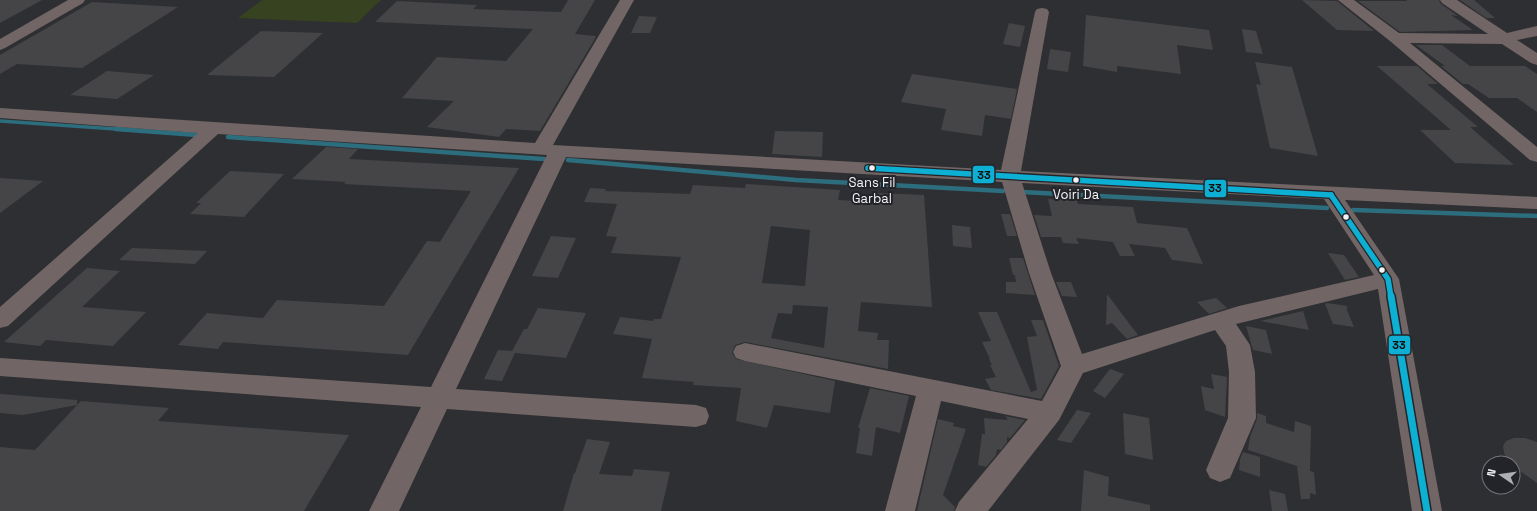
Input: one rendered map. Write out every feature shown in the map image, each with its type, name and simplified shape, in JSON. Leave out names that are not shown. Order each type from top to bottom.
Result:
[{"type":"street","points":[[0,45],[78,0]]},
{"type":"street","points":[[384,511],[439,398],[550,150],[627,0]]},
{"type":"street","points":[[1345,0],[1395,38],[1537,156]]},
{"type":"street","points":[[1447,0],[1537,60]]},
{"type":"street","points":[[1042,12],[1010,176],[1040,273],[1074,366]]},
{"type":"street","points":[[1395,38],[1506,39],[1537,32]]},
{"type":"street","points":[[0,113],[213,129],[550,150],[1331,195],[1537,203]]},
{"type":"street","points":[[0,320],[213,129]]},
{"type":"street","points":[[1331,195],[1388,279],[1427,511]]},
{"type":"street","points":[[970,511],[1049,413],[1074,366],[1221,321],[1239,314],[1388,279]]},
{"type":"street","points":[[1220,470],[1242,418],[1242,372],[1238,345],[1221,321]]},
{"type":"street","points":[[745,352],[1049,413]]},
{"type":"street","points":[[0,367],[696,416]]},
{"type":"street","points":[[900,511],[931,389]]},
{"type":"green space","points":[[262,0],[381,0],[357,23],[238,18]]},
{"type":"building","points":[[0,0],[42,0],[0,23]]},
{"type":"building","points":[[568,0],[595,0],[575,34],[596,36],[593,42],[540,131],[506,129],[499,137],[427,127],[454,101],[402,98],[437,57],[506,61],[533,29],[375,22],[397,1],[477,5],[473,9],[561,12]]},
{"type":"building","points":[[1302,0],[1337,1],[1374,31],[1337,30]]},
{"type":"building","points":[[1406,0],[1439,0],[1441,4],[1458,16],[1451,15],[1473,30],[1400,32],[1358,1],[1407,1]]},
{"type":"building","points":[[1460,0],[1474,0],[1495,18],[1486,18]]},
{"type":"building","points":[[92,2],[178,7],[82,68],[17,64],[0,74],[0,55]]},
{"type":"building","points":[[1086,15],[1209,30],[1213,50],[1177,45],[1181,74],[1117,66],[1117,72],[1083,66]]},
{"type":"building","points":[[639,16],[657,17],[650,33],[631,33]]},
{"type":"building","points":[[1009,23],[1025,26],[1020,47],[1003,44]]},
{"type":"building","points":[[1242,29],[1256,31],[1263,54],[1246,52]]},
{"type":"building","points":[[261,31],[323,33],[274,77],[207,75]]},
{"type":"building","points":[[1416,45],[1442,45],[1470,66],[1525,66],[1537,74],[1537,112],[1517,98],[1489,98],[1468,84],[1463,84],[1441,66],[1445,66]]},
{"type":"building","points":[[1050,49],[1071,52],[1068,72],[1047,69]]},
{"type":"building","points":[[1255,62],[1292,67],[1318,156],[1270,148],[1256,84],[1261,85]]},
{"type":"building","points":[[1377,66],[1417,66],[1438,84],[1427,84],[1478,127],[1470,127],[1514,165],[1455,163],[1420,130],[1451,130]]},
{"type":"building","points":[[107,71],[154,75],[117,99],[70,95]]},
{"type":"building","points":[[912,74],[1017,89],[1011,119],[985,115],[982,136],[941,130],[946,109],[901,102]]},
{"type":"building","points":[[775,131],[823,132],[822,157],[772,154]]},
{"type":"building","points":[[326,147],[358,149],[349,159],[519,168],[408,355],[223,342],[218,349],[178,345],[207,313],[263,318],[277,300],[384,306],[427,241],[440,242],[471,191],[344,184],[346,182],[292,179]]},
{"type":"building","points":[[230,171],[284,174],[244,217],[190,214],[201,203],[196,203]]},
{"type":"building","points":[[0,178],[43,181],[0,213]]},
{"type":"building","points":[[746,184],[840,190],[838,200],[878,202],[878,193],[924,195],[932,307],[861,302],[858,331],[878,333],[877,340],[889,340],[888,369],[745,342],[735,345],[732,353],[736,359],[835,381],[830,413],[774,405],[767,428],[736,421],[741,388],[693,385],[694,382],[642,378],[652,339],[613,334],[620,317],[653,321],[654,319],[661,319],[681,257],[611,253],[617,237],[606,236],[617,204],[584,202],[590,188],[606,189],[605,191],[690,194],[693,185],[745,188]],"holes":[[[771,226],[810,230],[805,286],[762,283]],[[793,305],[828,307],[824,348],[771,338],[778,313],[792,314]]]},
{"type":"building","points":[[1048,199],[1077,200],[1078,204],[1133,207],[1137,223],[1187,228],[1203,264],[1172,260],[1165,248],[1129,244],[1135,256],[1120,256],[1113,242],[1076,238],[1079,244],[1063,243],[1061,237],[1041,237],[1034,215],[1052,216]]},
{"type":"building","points":[[1001,214],[1010,214],[1017,236],[1007,236]]},
{"type":"building","points":[[952,225],[970,227],[972,248],[953,246]]},
{"type":"building","points":[[551,236],[576,238],[558,278],[532,276]]},
{"type":"building","points":[[132,248],[207,251],[195,264],[119,260]]},
{"type":"building","points":[[1328,253],[1344,255],[1359,277],[1345,280]]},
{"type":"building","points":[[1009,258],[1023,258],[1035,295],[1006,293],[1006,282],[1016,282]]},
{"type":"building","points":[[87,268],[120,271],[82,307],[146,312],[113,346],[46,340],[40,346],[4,342]]},
{"type":"building","points":[[1056,282],[1071,282],[1077,297],[1062,296]]},
{"type":"building","points":[[1107,294],[1138,335],[1127,339],[1112,323],[1106,325]]},
{"type":"building","points":[[1216,298],[1227,308],[1209,314],[1197,302]]},
{"type":"building","points":[[1325,304],[1347,306],[1347,310],[1354,327],[1333,324]]},
{"type":"building","points":[[538,308],[586,313],[566,358],[515,353],[502,381],[484,379],[498,350],[512,351],[524,329],[527,329]]},
{"type":"building","points":[[1303,311],[1309,330],[1260,321]]},
{"type":"building","points":[[978,312],[997,312],[1031,392],[1037,390],[1027,337],[1037,336],[1031,320],[1043,320],[1059,366],[1041,399],[991,390],[985,379],[996,377],[982,342],[991,341]]},
{"type":"building","points":[[1246,326],[1266,330],[1272,354],[1253,350]]},
{"type":"building","points":[[1110,369],[1124,374],[1105,398],[1093,391]]},
{"type":"building","points":[[1211,374],[1227,377],[1225,417],[1205,410],[1201,386],[1214,389]]},
{"type":"building","points":[[870,388],[909,396],[900,433],[876,427],[872,456],[856,453],[860,428],[858,428]]},
{"type":"building","points":[[0,394],[77,400],[77,405],[23,415],[0,413]]},
{"type":"building","points":[[81,401],[169,408],[158,421],[349,435],[304,511],[0,511],[0,447],[35,450]]},
{"type":"building","points":[[1077,410],[1091,413],[1071,443],[1057,440]]},
{"type":"building","points":[[1123,413],[1149,418],[1153,460],[1125,454]]},
{"type":"building","points":[[1257,413],[1266,416],[1266,423],[1294,432],[1295,421],[1311,426],[1310,471],[1314,472],[1316,495],[1310,493],[1310,499],[1301,499],[1297,466],[1248,450],[1250,437],[1257,419]]},
{"type":"building","points":[[1005,416],[1025,420],[1010,438],[1007,437],[1007,442],[1001,450],[997,449],[996,455],[986,467],[978,465],[982,434],[985,434],[984,418],[1008,420]]},
{"type":"building","points":[[938,419],[954,423],[953,426],[966,429],[943,495],[955,507],[954,511],[917,511]]},
{"type":"building","points":[[1514,438],[1525,438],[1537,442],[1537,483],[1521,472],[1521,455],[1505,455],[1503,446],[1506,441]]},
{"type":"building","points":[[587,439],[610,442],[599,474],[632,476],[634,469],[670,472],[661,511],[563,511],[574,473]]},
{"type":"building","points":[[1243,452],[1260,457],[1260,477],[1239,470],[1240,459]]},
{"type":"building","points":[[1084,470],[1109,477],[1108,496],[1150,505],[1150,511],[1081,511]]},
{"type":"building","points":[[1269,490],[1285,494],[1288,511],[1272,511]]},
{"type":"waterway","points":[[0,121],[122,129]]},
{"type":"waterway","points":[[116,129],[122,129]]},
{"type":"waterway","points":[[122,129],[130,130]]},
{"type":"waterway","points":[[122,129],[197,135]]},
{"type":"waterway","points":[[228,137],[544,159]]},
{"type":"waterway","points":[[568,160],[796,180],[1003,191]]},
{"type":"waterway","points":[[1022,192],[1327,208]]},
{"type":"waterway","points":[[1353,210],[1537,216]]},
{"type":"transit line","name":"33","points":[[868,168],[1331,195]]},
{"type":"transit line","name":"33","points":[[1331,195],[1388,279],[1427,511]]},
{"type":"place","name":"Sans Fil Garbal","points":[[872,168]]},
{"type":"place","name":"Voiri Da","points":[[1076,180]]}]
